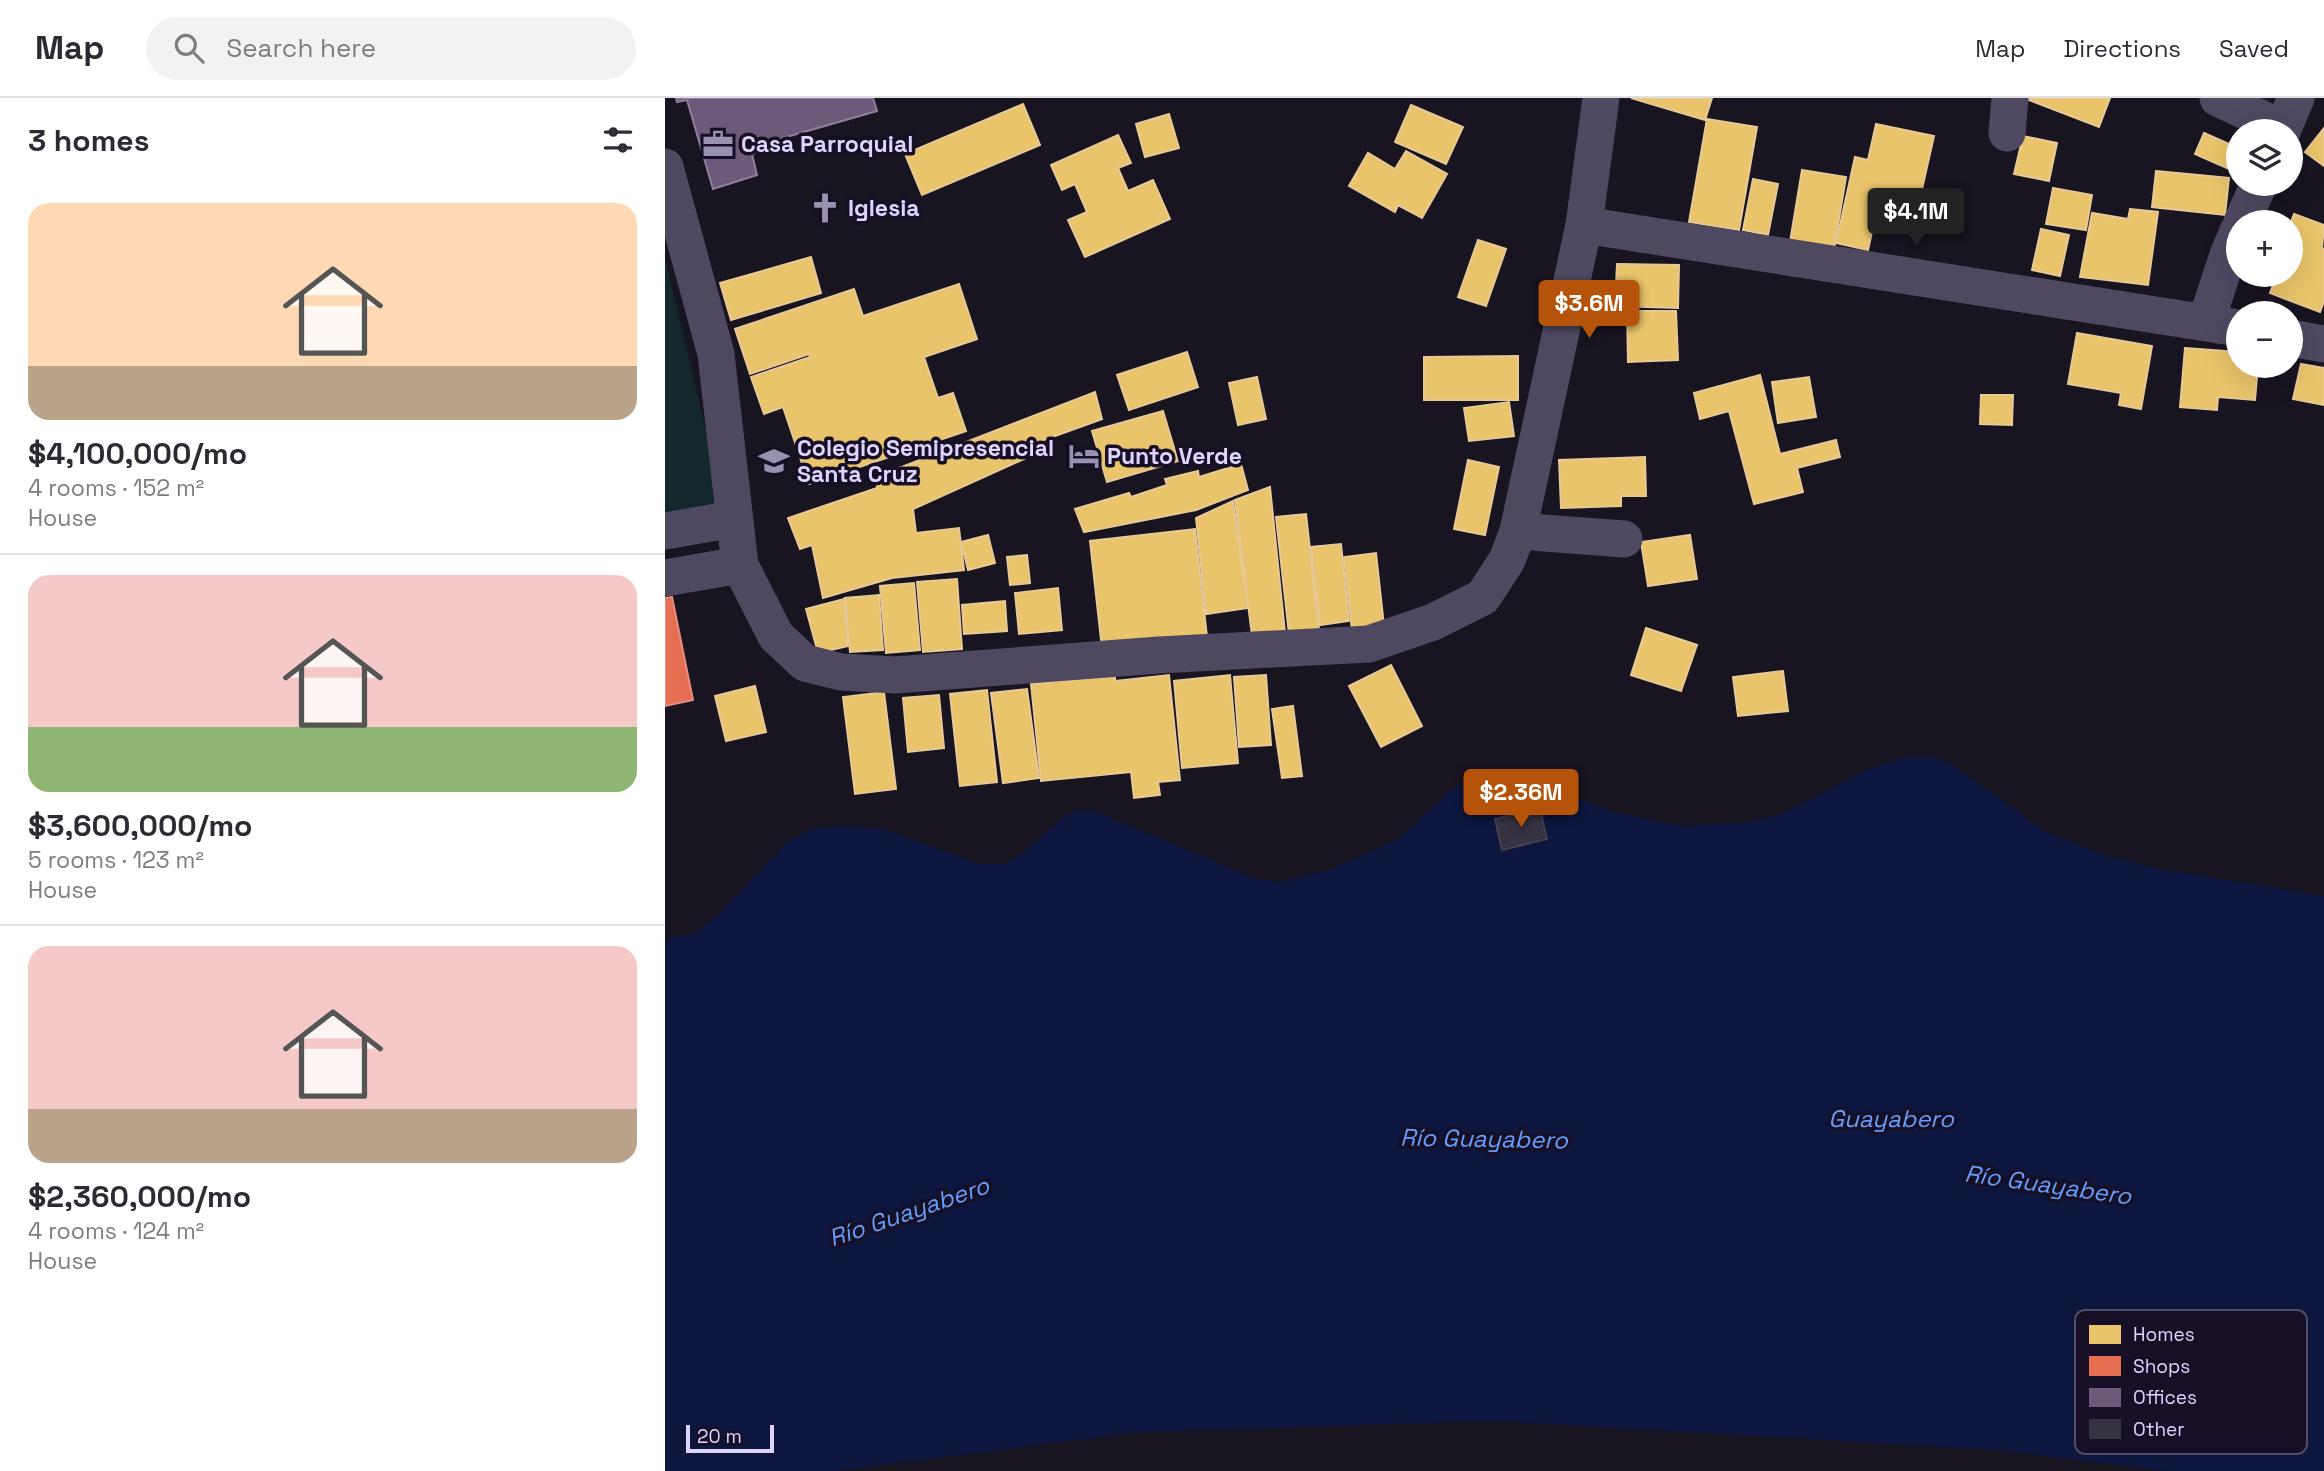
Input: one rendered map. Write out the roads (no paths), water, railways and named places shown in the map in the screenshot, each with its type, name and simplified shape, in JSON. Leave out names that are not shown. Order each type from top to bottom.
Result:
[{"type":"street","points":[[665,167],[716,354],[740,565],[776,636],[806,663],[841,672],[895,675],[1159,655],[1369,644],[1433,622],[1483,597],[1507,561],[1518,531],[1584,225],[1601,98]]},
{"type":"street","points":[[2218,98],[2287,119]]},
{"type":"street","points":[[1584,225],[2222,325],[2226,278]]},
{"type":"street","points":[[2303,340],[2324,344]]},
{"type":"street","points":[[665,531],[734,519]]},
{"type":"street","points":[[1518,531],[1624,538]]},
{"type":"street","points":[[665,578],[740,565]]},
{"type":"water","name":"Guayabero","points":[[1932,756],[1953,765],[2046,832],[2107,856],[2165,870],[2324,896],[2324,1471],[2166,1471],[1997,1450],[1494,1421],[1140,1432],[836,1471],[665,1471],[665,939],[694,934],[721,912],[788,841],[811,829],[845,826],[883,829],[981,864],[1005,864],[1020,855],[1065,816],[1077,811],[1095,811],[1257,879],[1279,882],[1328,870],[1397,840],[1465,781],[1493,774],[1527,778],[1613,812],[1682,826],[1747,822],[1782,814],[1861,772],[1903,757]]},
{"type":"place","name":"Casa Parroquial","points":[[718,144]]},
{"type":"place","name":"Iglesia","points":[[825,208]]},
{"type":"place","name":"Punto Verde","points":[[1084,456]]},
{"type":"place","name":"Colegio Semipresencial Santa Cruz","points":[[774,461]]},
{"type":"water label","name":"Río Guayabero","points":[[1484,1139]]},
{"type":"water label","name":"Río Guayabero","points":[[2048,1185]]},
{"type":"water label","name":"Río Guayabero","points":[[909,1212]]}]
